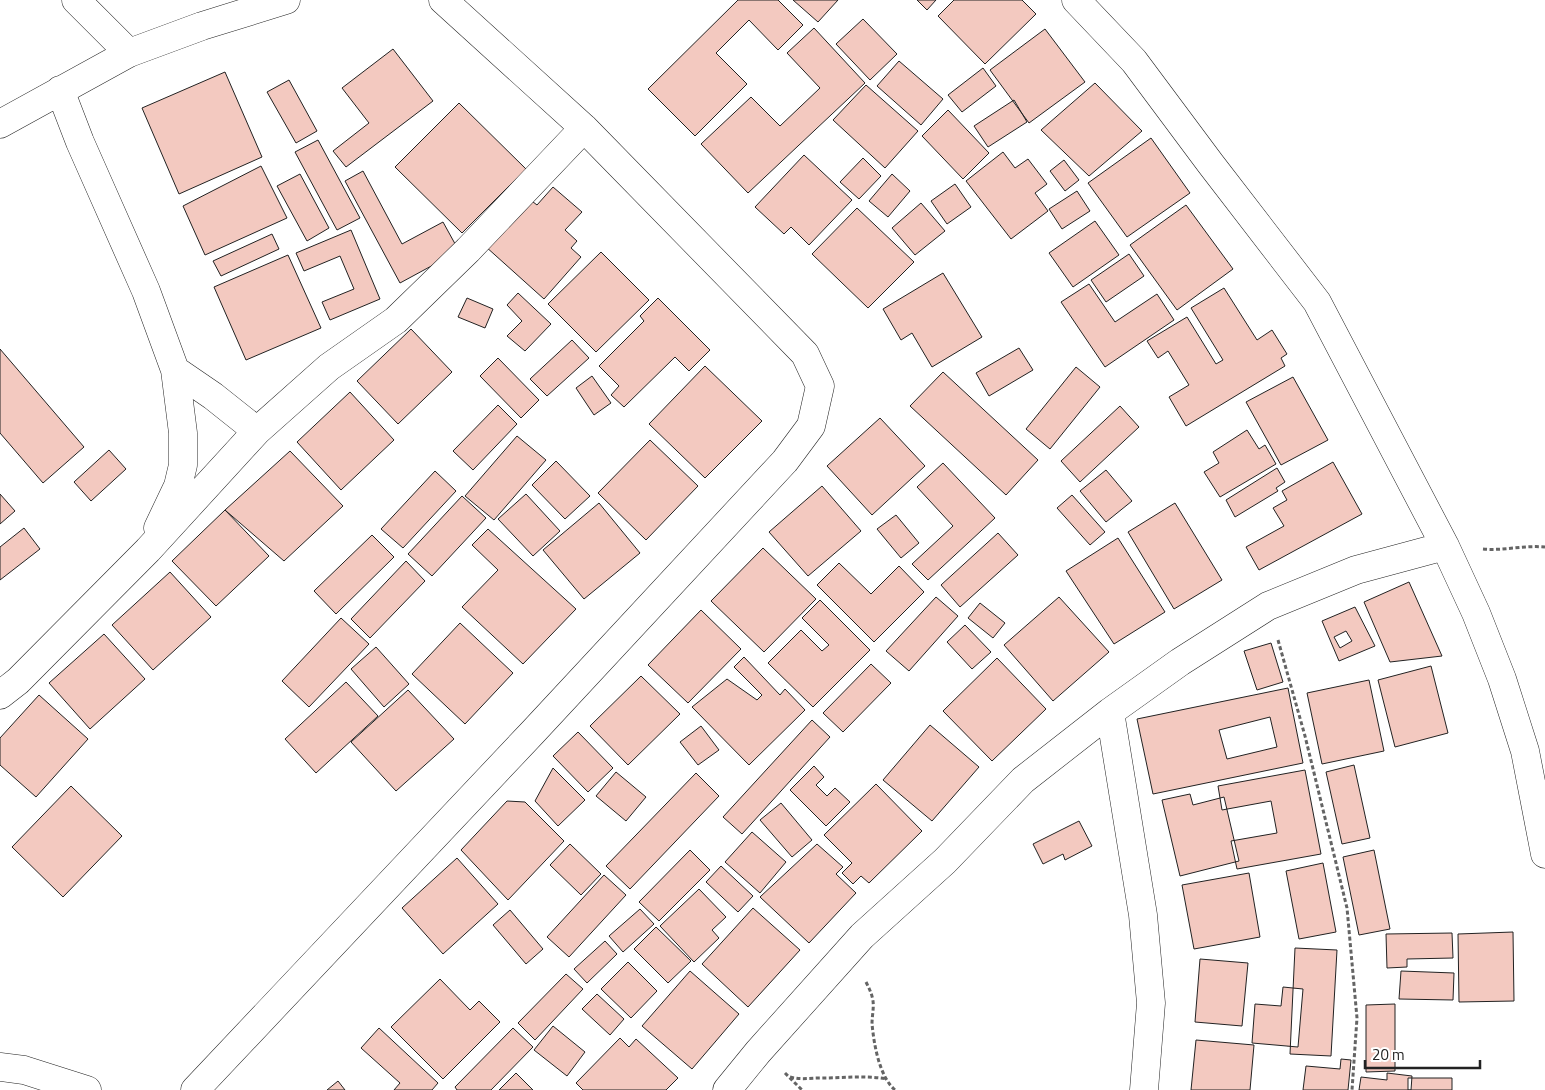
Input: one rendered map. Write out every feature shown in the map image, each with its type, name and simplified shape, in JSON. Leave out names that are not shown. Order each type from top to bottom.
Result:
[{"type":"street","points":[[76,0],[128,53]]},
{"type":"street","points":[[0,124],[128,53],[202,26],[286,0]]},
{"type":"street","points":[[195,1090],[533,732],[785,461],[811,426],[820,386],[805,354],[584,128],[443,0]]},
{"type":"street","points":[[1076,0],[1134,61],[1317,302],[1445,546],[1479,621],[1502,679],[1526,751],[1545,854]]},
{"type":"street","points":[[60,90],[80,142],[146,291],[175,370],[184,433],[183,465],[178,486],[148,550]]},
{"type":"street","points":[[0,696],[18,681],[148,550],[258,431],[329,367],[396,320],[468,250],[584,128]]},
{"type":"street","points":[[175,370],[214,396],[258,431]]},
{"type":"street","points":[[727,1090],[758,1052],[862,936],[945,861],[1024,780],[1110,712],[1180,662],[1268,606],[1356,570],[1445,546]]},
{"type":"street","points":[[1110,712],[1144,915],[1152,1003],[1144,1090]]},
{"type":"street","points":[[0,1067],[24,1070],[87,1090]]},
{"type":"path","points":[[1445,546],[1494,550],[1534,546],[1545,547]]},
{"type":"path","points":[[1268,606],[1305,736],[1347,908],[1357,1018],[1352,1090]]},
{"type":"path","points":[[862,936],[865,979],[873,999],[872,1025],[877,1049],[887,1080],[895,1090]]},
{"type":"path","points":[[790,1077],[803,1080],[874,1077],[887,1080]]},
{"type":"path","points":[[886,1090],[890,1086]]},
{"type":"building","points":[[738,0],[778,0],[803,25],[778,50],[749,20],[716,53],[747,84],[695,136],[648,89]]},
{"type":"building","points":[[793,0],[838,0],[818,22]]},
{"type":"building","points":[[917,0],[936,0],[927,10]]},
{"type":"building","points":[[954,0],[1022,0],[1036,14],[985,64],[938,16]]},
{"type":"building","points":[[863,19],[897,54],[870,80],[836,44]]},
{"type":"building","points":[[814,28],[865,83],[748,193],[701,144],[751,97],[780,126],[820,88],[787,53]]},
{"type":"building","points":[[1045,29],[1085,82],[1029,123],[990,70]]},
{"type":"building","points":[[393,49],[433,101],[346,167],[333,151],[369,123],[342,88]]},
{"type":"building","points":[[899,61],[943,99],[921,125],[877,86]]},
{"type":"building","points":[[983,68],[996,86],[962,112],[948,95]]},
{"type":"building","points":[[225,72],[262,157],[179,194],[142,108]]},
{"type":"building","points":[[289,80],[317,131],[296,143],[267,92]]},
{"type":"building","points":[[1095,83],[1142,131],[1089,176],[1041,130]]},
{"type":"building","points":[[866,85],[918,131],[885,168],[833,120]]},
{"type":"building","points":[[1014,100],[1027,122],[988,147],[974,126]]},
{"type":"building","points":[[459,103],[526,169],[462,233],[395,167]]},
{"type":"building","points":[[948,110],[989,153],[963,179],[922,136]]},
{"type":"building","points":[[1151,138],[1190,193],[1127,237],[1088,183]]},
{"type":"building","points":[[318,140],[360,218],[337,230],[295,152]]},
{"type":"building","points":[[1003,152],[1015,168],[1028,159],[1047,184],[1035,193],[1048,211],[1011,239],[966,181]]},
{"type":"building","points":[[804,155],[852,200],[809,245],[791,227],[784,234],[755,207]]},
{"type":"building","points":[[863,158],[881,176],[859,199],[840,182]]},
{"type":"building","points":[[1064,160],[1079,180],[1065,191],[1050,171]]},
{"type":"building","points":[[261,166],[287,218],[205,255],[183,206]]},
{"type":"building","points":[[363,171],[402,244],[443,222],[459,251],[400,283],[345,181]]},
{"type":"building","points":[[300,174],[329,228],[307,241],[277,186]]},
{"type":"building","points":[[892,174],[910,191],[888,217],[869,201]]},
{"type":"building","points":[[955,184],[971,207],[947,224],[931,201]]},
{"type":"building","points":[[553,187],[582,212],[565,230],[577,241],[571,248],[581,257],[544,299],[485,246],[528,198],[537,205]]},
{"type":"building","points":[[1077,191],[1090,211],[1062,229],[1049,209]]},
{"type":"building","points":[[921,203],[945,231],[915,255],[892,228]]},
{"type":"building","points":[[1186,205],[1233,269],[1177,310],[1130,245]]},
{"type":"building","points":[[857,208],[914,262],[868,308],[812,254]]},
{"type":"building","points":[[1095,221],[1119,255],[1073,287],[1049,253]]},
{"type":"building","points":[[351,230],[380,299],[330,320],[322,302],[354,289],[340,256],[304,271],[296,253]]},
{"type":"building","points":[[272,234],[279,249],[221,276],[213,261]]},
{"type":"building","points":[[601,252],[649,300],[596,352],[548,304]]},
{"type":"building","points":[[1129,254],[1144,276],[1106,302],[1091,280]]},
{"type":"building","points":[[288,255],[321,328],[246,360],[214,287]]},
{"type":"building","points":[[943,273],[982,337],[932,367],[912,333],[901,340],[883,309]]},
{"type":"building","points":[[1089,284],[1115,322],[1157,294],[1174,320],[1105,367],[1061,302]]},
{"type":"building","points":[[1224,288],[1257,340],[1272,330],[1287,354],[1281,358],[1285,366],[1186,426],[1169,397],[1189,385],[1168,351],[1158,358],[1147,341],[1187,317],[1216,364],[1223,360],[1191,308]]},
{"type":"building","points":[[518,293],[551,324],[525,351],[507,336],[522,321],[507,305]]},
{"type":"building","points":[[467,298],[493,309],[485,328],[458,317]]},
{"type":"building","points":[[658,298],[710,350],[689,371],[675,357],[624,407],[611,395],[619,386],[599,366],[644,321],[640,316]]},
{"type":"building","points":[[411,329],[452,372],[398,424],[357,381]]},
{"type":"building","points":[[572,340],[589,358],[547,396],[530,379]]},
{"type":"building","points":[[1019,348],[1033,370],[989,396],[976,373]]},
{"type":"building","points":[[0,349],[84,447],[43,483],[0,433]]},
{"type":"building","points":[[498,358],[539,400],[521,418],[480,376]]},
{"type":"building","points":[[705,366],[762,421],[705,478],[649,424]]},
{"type":"building","points":[[1076,367],[1100,387],[1050,449],[1026,429]]},
{"type":"building","points":[[943,372],[1038,460],[1006,495],[910,406]]},
{"type":"building","points":[[592,376],[611,403],[594,415],[576,388]]},
{"type":"building","points":[[1293,377],[1328,440],[1281,465],[1246,402]]},
{"type":"building","points":[[350,392],[394,440],[341,490],[297,442]]},
{"type":"building","points":[[498,405],[517,424],[473,470],[453,451]]},
{"type":"building","points":[[1120,406],[1139,427],[1080,482],[1061,461]]},
{"type":"building","points":[[880,418],[925,466],[872,515],[827,466]]},
{"type":"building","points":[[1247,430],[1259,449],[1265,445],[1276,464],[1220,497],[1204,472],[1219,463],[1213,452]]},
{"type":"building","points":[[517,436],[546,460],[494,520],[465,496]]},
{"type":"building","points":[[650,440],[698,486],[646,540],[598,493]]},
{"type":"building","points":[[109,450],[126,469],[91,501],[74,482]]},
{"type":"building","points":[[290,451],[343,506],[284,561],[225,510]]},
{"type":"building","points":[[556,461],[590,496],[565,519],[532,485]]},
{"type":"building","points":[[1333,462],[1362,514],[1259,570],[1246,547],[1284,526],[1273,508],[1287,500],[1282,491]]},
{"type":"building","points":[[943,463],[995,518],[928,580],[912,564],[953,526],[917,487]]},
{"type":"building","points":[[1277,468],[1285,482],[1276,488],[1278,491],[1235,517],[1226,500]]},
{"type":"building","points":[[1106,470],[1132,501],[1106,522],[1080,491]]},
{"type":"building","points":[[435,471],[456,491],[403,548],[381,529]]},
{"type":"building","points":[[822,486],[861,531],[808,576],[769,532]]},
{"type":"building","points":[[0,494],[15,511],[0,524]]},
{"type":"building","points":[[526,494],[560,531],[533,556],[498,519]]},
{"type":"building","points":[[1072,495],[1105,532],[1090,545],[1057,508]]},
{"type":"building","points":[[462,496],[486,518],[432,576],[408,554]]},
{"type":"building","points":[[599,503],[640,553],[584,599],[543,550]]},
{"type":"building","points":[[1175,503],[1222,580],[1174,609],[1128,532]]},
{"type":"building","points":[[225,510],[269,556],[216,606],[172,561]]},
{"type":"building","points":[[896,515],[919,543],[901,558],[877,529]]},
{"type":"building","points":[[24,528],[40,549],[0,580],[0,547]]},
{"type":"building","points":[[488,529],[576,609],[523,664],[462,607],[498,570],[472,545]]},
{"type":"building","points":[[998,533],[1018,555],[960,607],[941,585]]},
{"type":"building","points":[[372,535],[394,557],[336,614],[314,591]]},
{"type":"building","points":[[1118,538],[1165,612],[1114,644],[1066,571]]},
{"type":"building","points":[[763,548],[816,599],[764,652],[711,601]]},
{"type":"building","points":[[406,561],[425,581],[370,638],[351,619]]},
{"type":"building","points":[[839,563],[871,594],[899,566],[924,592],[874,642],[817,585]]},
{"type":"building","points":[[170,572],[211,617],[153,670],[112,625]]},
{"type":"building","points":[[1409,582],[1442,656],[1390,662],[1364,602]]},
{"type":"building","points":[[936,597],[958,616],[909,671],[886,651]]},
{"type":"building","points":[[1059,597],[1109,652],[1053,701],[1004,645]]},
{"type":"building","points":[[820,600],[870,650],[813,707],[768,663],[801,630],[822,651],[829,645],[802,618]]},
{"type":"building","points":[[980,603],[1005,623],[993,638],[968,618]]},
{"type":"building","points":[[1355,607],[1375,646],[1339,661],[1322,621]],"holes":[[[1346,631],[1352,641],[1340,648],[1334,637]]]},
{"type":"building","points":[[701,610],[741,649],[688,703],[648,665]]},
{"type":"building","points":[[341,618],[369,644],[309,707],[282,681]]},
{"type":"building","points":[[460,623],[513,673],[465,724],[412,674]]},
{"type":"building","points":[[965,625],[991,652],[972,669],[947,642]]},
{"type":"building","points":[[104,634],[145,679],[90,729],[49,683]]},
{"type":"building","points":[[1271,643],[1283,682],[1257,690],[1244,651]]},
{"type":"building","points":[[376,647],[409,684],[384,707],[351,669]]},
{"type":"building","points":[[744,657],[780,695],[785,689],[805,710],[749,765],[692,707],[727,679],[757,700],[762,695],[734,667]]},
{"type":"building","points":[[997,658],[1046,709],[992,761],[943,711]]},
{"type":"building","points":[[871,664],[891,683],[843,732],[823,713]]},
{"type":"building","points":[[1431,666],[1448,733],[1395,747],[1378,680]]},
{"type":"building","points":[[641,676],[680,714],[628,765],[590,726]]},
{"type":"building","points":[[1369,680],[1384,751],[1322,764],[1307,693]]},
{"type":"building","points":[[346,682],[378,716],[316,773],[285,739]]},
{"type":"building","points":[[1288,688],[1303,763],[1153,794],[1137,719]],"holes":[[[1270,717],[1277,747],[1227,759],[1219,730]]]},
{"type":"building","points":[[408,690],[454,739],[396,791],[351,742]]},
{"type":"building","points":[[39,695],[88,739],[36,797],[0,765],[0,738]]},
{"type":"building","points":[[812,720],[830,737],[742,834],[723,817]]},
{"type":"building","points":[[930,725],[979,767],[932,821],[883,780]]},
{"type":"building","points":[[701,726],[719,750],[698,765],[680,742]]},
{"type":"building","points":[[578,732],[613,768],[588,792],[553,756]]},
{"type":"building","points":[[1354,765],[1370,838],[1342,844],[1326,772]]},
{"type":"building","points":[[814,766],[824,777],[816,785],[827,796],[835,788],[850,802],[826,826],[790,790]]},
{"type":"building","points":[[553,768],[585,800],[558,826],[535,801]]},
{"type":"building","points":[[1305,770],[1321,854],[1237,869],[1231,841],[1277,833],[1271,801],[1222,810],[1218,786]]},
{"type":"building","points":[[616,772],[646,797],[626,821],[596,796]]},
{"type":"building","points":[[696,773],[719,796],[630,889],[606,866]]},
{"type":"building","points":[[876,784],[922,831],[869,883],[861,876],[853,884],[842,873],[852,863],[824,835]]},
{"type":"building","points":[[71,786],[122,836],[63,897],[12,847]]},
{"type":"building","points":[[1190,794],[1193,805],[1224,797],[1239,861],[1180,876],[1162,800]]},
{"type":"building","points":[[507,801],[525,802],[564,841],[508,900],[461,850]]},
{"type":"building","points":[[781,803],[812,840],[792,857],[760,820]]},
{"type":"building","points":[[1079,821],[1092,846],[1065,860],[1063,854],[1043,864],[1033,844]]},
{"type":"building","points":[[752,832],[786,862],[760,893],[725,862]]},
{"type":"building","points":[[570,844],[601,874],[581,895],[550,865]]},
{"type":"building","points":[[817,844],[843,867],[836,874],[856,893],[809,943],[760,897]]},
{"type":"building","points":[[690,850],[710,870],[659,921],[639,902]]},
{"type":"building","points":[[1374,850],[1390,929],[1359,935],[1343,857]]},
{"type":"building","points":[[457,858],[498,904],[443,954],[402,908]]},
{"type":"building","points":[[1323,863],[1336,932],[1299,939],[1286,871]]},
{"type":"building","points":[[721,866],[753,896],[738,912],[706,882]]},
{"type":"building","points":[[1249,873],[1260,937],[1194,949],[1182,885]]},
{"type":"building","points":[[604,875],[626,895],[569,957],[547,937]]},
{"type":"building","points":[[699,889],[726,917],[712,930],[719,938],[694,962],[660,926]]},
{"type":"building","points":[[753,908],[800,950],[748,1007],[702,964]]},
{"type":"building","points":[[640,909],[654,924],[623,952],[609,936]]},
{"type":"building","points":[[510,910],[543,949],[526,964],[493,925]]},
{"type":"building","points":[[656,927],[691,961],[668,983],[634,949]]},
{"type":"building","points":[[1513,932],[1514,1001],[1459,1002],[1458,934]]},
{"type":"building","points":[[1452,933],[1453,958],[1407,959],[1407,967],[1387,968],[1386,934]]},
{"type":"building","points":[[605,941],[617,954],[587,983],[574,969]]},
{"type":"building","points":[[1295,948],[1337,950],[1331,1056],[1290,1054]]},
{"type":"building","points":[[1200,959],[1248,963],[1242,1026],[1195,1022]]},
{"type":"building","points":[[628,962],[657,991],[631,1018],[601,989]]},
{"type":"building","points":[[690,971],[739,1014],[692,1069],[642,1026]]},
{"type":"building","points":[[1401,971],[1454,973],[1453,1000],[1399,999]]},
{"type":"building","points":[[566,974],[583,989],[535,1040],[518,1023]]},
{"type":"building","points":[[440,979],[470,1010],[479,1001],[500,1022],[443,1079],[391,1027]]},
{"type":"building","points":[[1283,987],[1303,989],[1298,1047],[1252,1043],[1255,1004],[1281,1006]]},
{"type":"building","points":[[597,994],[624,1019],[610,1035],[582,1009]]},
{"type":"building","points":[[1395,1004],[1395,1071],[1366,1072],[1366,1005]]},
{"type":"building","points":[[553,1026],[585,1052],[567,1076],[534,1050]]},
{"type":"building","points":[[379,1028],[438,1083],[432,1090],[394,1090],[400,1083],[361,1048]]},
{"type":"building","points":[[513,1028],[533,1047],[491,1090],[457,1090],[455,1087]]},
{"type":"building","points":[[620,1038],[629,1047],[636,1039],[678,1078],[666,1090],[583,1090],[576,1083]]},
{"type":"building","points":[[1196,1040],[1254,1045],[1250,1090],[1191,1090]]},
{"type":"building","points":[[1341,1059],[1351,1060],[1348,1090],[1303,1090],[1306,1066],[1340,1069]]},
{"type":"building","points":[[516,1073],[533,1090],[499,1090]]},
{"type":"building","points":[[1387,1073],[1412,1076],[1411,1090],[1359,1090],[1361,1077],[1387,1080]]},
{"type":"building","points":[[1408,1078],[1452,1078],[1452,1090],[1408,1090]]},
{"type":"building","points":[[338,1081],[345,1090],[327,1090]]}]
